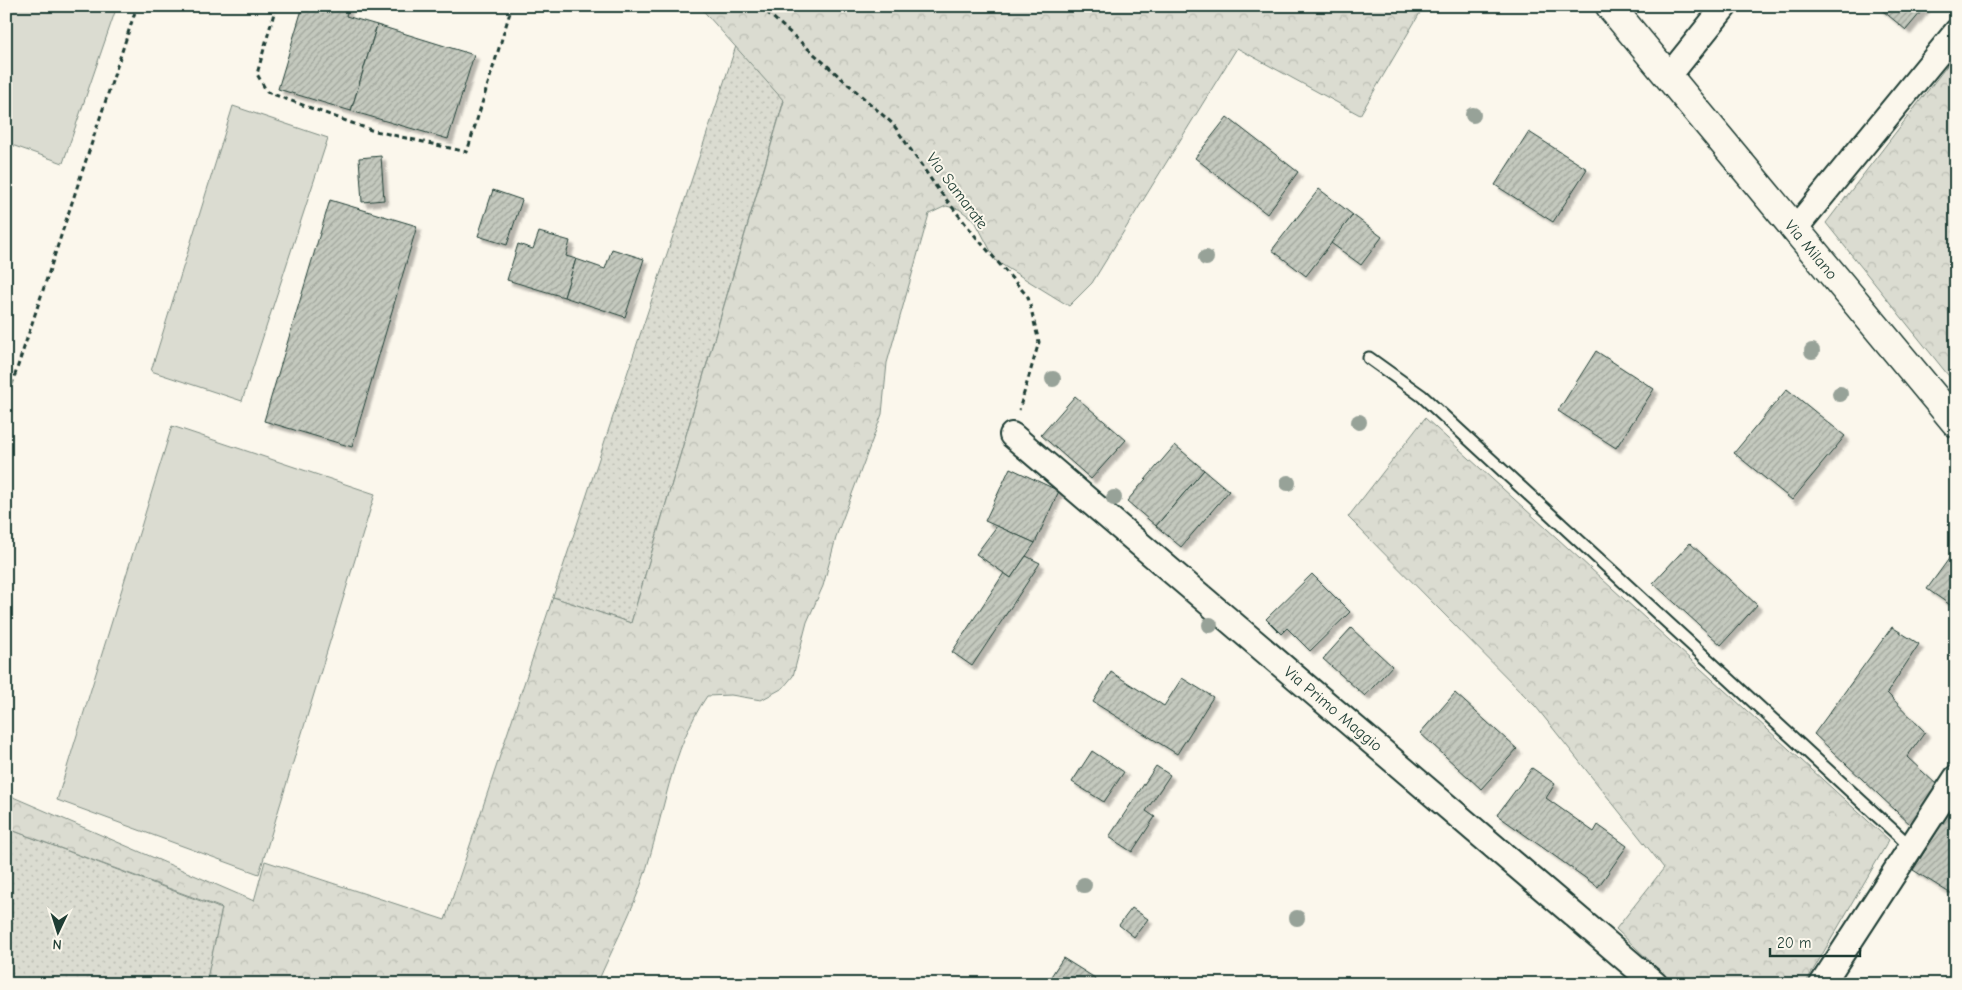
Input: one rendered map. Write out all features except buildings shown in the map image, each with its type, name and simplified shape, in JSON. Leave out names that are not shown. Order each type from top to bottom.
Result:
[{"type":"street","name":"Via Milano","points":[[1610,6],[1956,423]]},
{"type":"street","points":[[1668,77],[1725,6]]},
{"type":"street","points":[[1794,230],[1956,32]]},
{"type":"street","name":"Via Primo Maggio","points":[[1012,435],[1655,984]]},
{"type":"street","points":[[1822,984],[1956,778]]},
{"type":"lane","points":[[1370,358],[1422,396],[1911,847]]},
{"type":"path","points":[[6,402],[137,6]]},
{"type":"path","points":[[276,6],[257,74],[267,92],[371,130],[466,152],[512,6]]},
{"type":"path","name":"Via Samarate","points":[[760,6],[893,124],[959,216],[1028,297],[1039,342],[1012,435]]},
{"type":"green space","points":[[6,6],[117,6],[63,163],[6,143]]},
{"type":"green space","points":[[699,6],[1424,6],[1360,115],[1237,48],[1092,283],[1069,306],[996,261],[975,221],[959,209],[946,206],[929,214],[887,363],[882,414],[837,534],[823,586],[807,622],[793,676],[783,688],[761,700],[731,695],[707,696],[694,717],[684,739],[669,784],[643,879],[597,984],[206,984],[222,908],[6,828],[6,794],[254,901],[265,861],[445,920],[553,597],[631,623],[784,101]]},
{"type":"green space","points":[[736,46],[784,100],[631,623],[553,597]]},
{"type":"green space","points":[[1956,54],[1956,385],[1826,223]]},
{"type":"green space","points":[[233,106],[328,138],[242,401],[151,371]]},
{"type":"green space","points":[[1425,418],[1889,840],[1805,984],[1674,984],[1616,929],[1664,868],[1536,707],[1348,517]]},
{"type":"green space","points":[[172,426],[375,494],[259,874],[57,800]]},
{"type":"green space","points":[[6,828],[222,909],[206,984],[6,984]]}]
